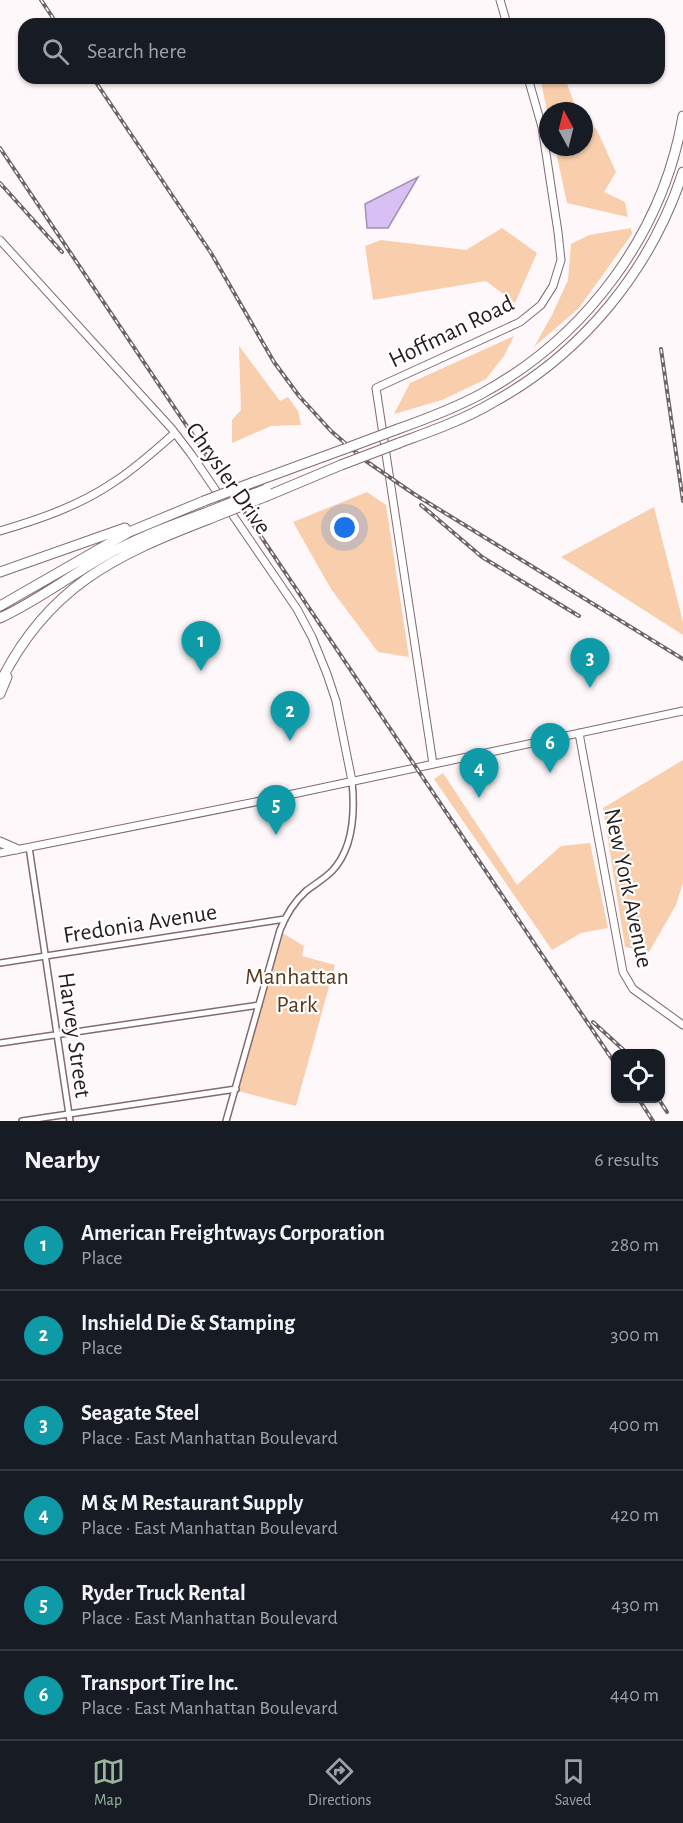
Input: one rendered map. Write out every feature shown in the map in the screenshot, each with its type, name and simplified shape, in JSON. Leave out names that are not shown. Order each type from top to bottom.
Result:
[{"type":"highway","points":[[0,606],[106,543],[153,521],[467,401],[528,365],[587,312],[626,260],[643,232],[659,196],[672,163],[683,116]]},
{"type":"highway","points":[[0,618],[37,599],[133,541],[207,516],[399,443],[471,414],[509,393],[538,374],[565,352],[596,322],[629,280],[648,251],[663,222],[683,172]]},
{"type":"highway","points":[[0,682],[33,629],[51,607],[74,587],[104,566],[207,516]]},
{"type":"highway","points":[[0,572],[153,521]]},
{"type":"highway","points":[[0,694],[26,646],[74,587]]},
{"type":"highway","points":[[0,842],[16,849]]},
{"type":"street","points":[[500,0],[505,18]]},
{"type":"street","name":"Hoffman Road","points":[[433,764],[376,388],[520,322],[541,305],[553,286],[561,260],[558,232],[542,127],[530,84]]},
{"type":"street","name":"Chrysler Drive","points":[[0,240],[175,433],[290,599],[312,637],[327,674],[336,702],[352,782]]},
{"type":"street","points":[[0,531],[55,513],[94,494],[134,468],[175,433]]},
{"type":"street","points":[[0,853],[352,782],[683,711]]},
{"type":"street","name":"New York Avenue","points":[[579,733],[623,972],[633,989],[683,1025]]},
{"type":"street","points":[[226,1121],[280,930],[299,898],[331,872],[342,857],[351,830],[352,782]]},
{"type":"street","name":"Harvey Street","points":[[29,847],[70,1121]]},
{"type":"street","name":"Fredonia Avenue","points":[[0,963],[285,919]]},
{"type":"street","points":[[0,1043],[259,1005]]},
{"type":"street","points":[[22,1121],[236,1089]]},
{"type":"green space","points":[[541,84],[567,84],[574,102],[545,102]]},
{"type":"green space","points":[[593,126],[616,172],[604,192],[625,202],[628,217],[567,203],[557,156],[593,156]]},
{"type":"green space","points":[[502,228],[537,253],[515,303],[486,281],[373,300],[365,246],[381,240],[466,250]]},
{"type":"green space","points":[[631,228],[632,234],[579,308],[534,347],[568,280],[571,244],[589,235]]},
{"type":"green space","points":[[514,336],[504,356],[486,379],[442,400],[394,414],[410,383]]},
{"type":"green space","points":[[239,346],[280,401],[288,397],[298,411],[301,425],[271,426],[232,443],[232,420],[241,410]]},
{"type":"green space","points":[[367,492],[386,505],[409,657],[378,652],[331,589],[293,522]]},
{"type":"green space","points":[[654,507],[683,622],[683,635],[561,557]]},
{"type":"green space","points":[[683,760],[683,883],[676,905],[649,952],[625,947],[603,808]]},
{"type":"green space","points":[[443,773],[517,885],[561,846],[590,843],[608,928],[581,933],[552,950],[434,779]]},
{"type":"green space","name":"Manhattan Park","points":[[281,932],[304,946],[302,956],[335,965],[296,1106],[238,1091]]},
{"type":"shaded area","points":[[418,177],[388,228],[367,228],[365,204]]},
{"type":"railway","points":[[41,0],[53,18]]},
{"type":"railway","points":[[97,84],[211,253],[274,362],[299,396],[331,431],[366,461],[414,494],[683,659]]},
{"type":"railway","points":[[0,148],[611,1058]]},
{"type":"railway","points":[[0,183],[62,252]]},
{"type":"railway","points":[[661,349],[683,501]]},
{"type":"railway","points":[[421,505],[482,557],[579,616]]},
{"type":"railway","points":[[593,1022],[623,1049]]},
{"type":"railway","points":[[641,1103],[653,1121]]},
{"type":"railway","points":[[661,1103],[667,1112]]},
{"type":"place","name":"American Freightways Corporation","points":[[201,671]]},
{"type":"place","name":"Seagate Steel","points":[[590,688]]},
{"type":"place","name":"Inshield Die & Stamping","points":[[290,741]]},
{"type":"place","name":"Transport Tire Inc.","points":[[550,773]]},
{"type":"place","name":"M & M Restaurant Supply","points":[[479,798]]},
{"type":"place","name":"Ryder Truck Rental","points":[[276,835]]}]
